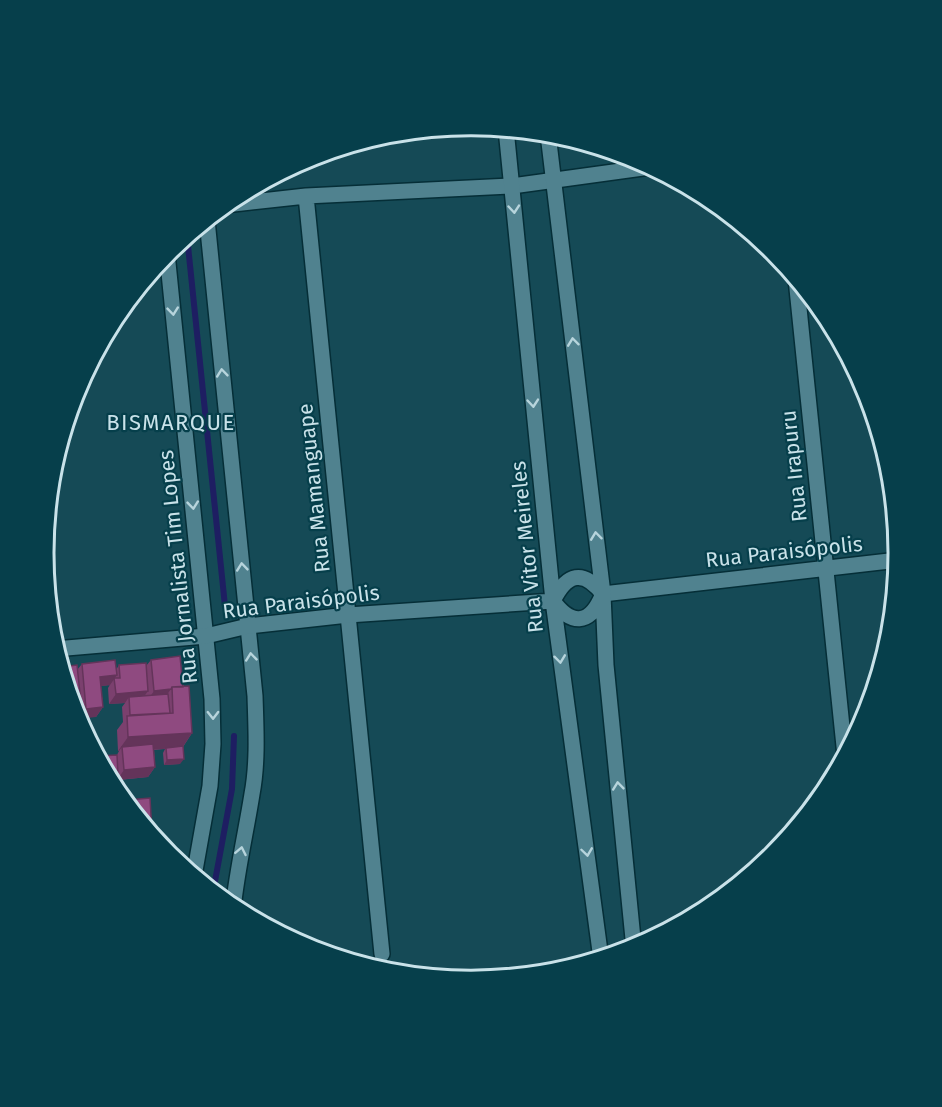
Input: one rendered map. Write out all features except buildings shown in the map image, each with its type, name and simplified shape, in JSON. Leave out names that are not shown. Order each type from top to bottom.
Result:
[{"type":"street","name":"Rua Vitor Meireles","points":[[507,138],[553,600],[605,948]]},
{"type":"street","points":[[549,144],[603,594],[606,665],[633,938]]},
{"type":"street","points":[[246,203],[306,196],[512,186],[633,169]]},
{"type":"street","name":"Rua Mamanguape","points":[[306,196],[382,954]]},
{"type":"street","points":[[208,230],[255,696],[256,745],[253,792],[234,897]]},
{"type":"street","name":"Rua Jornalista Tim Lopes","points":[[168,267],[212,699],[213,744],[210,786],[196,867]]},
{"type":"street","name":"Rua Irapuru","points":[[798,295],[843,741]]},
{"type":"street","name":"Rua Paraisópolis","points":[[603,594],[888,561]]},
{"type":"street","points":[[580,577],[592,581],[603,594],[596,610],[579,619],[562,613],[553,600],[561,585],[569,579],[580,577]]},
{"type":"street","name":"Rua Paraisópolis","points":[[65,648],[206,636],[248,626],[348,615],[553,600]]},
{"type":"waterway","points":[[188,247],[225,606]]},
{"type":"waterway","points":[[215,882],[232,789],[234,736]]},
{"type":"district","name":"BISMARQUE","points":[[171,422]]}]
